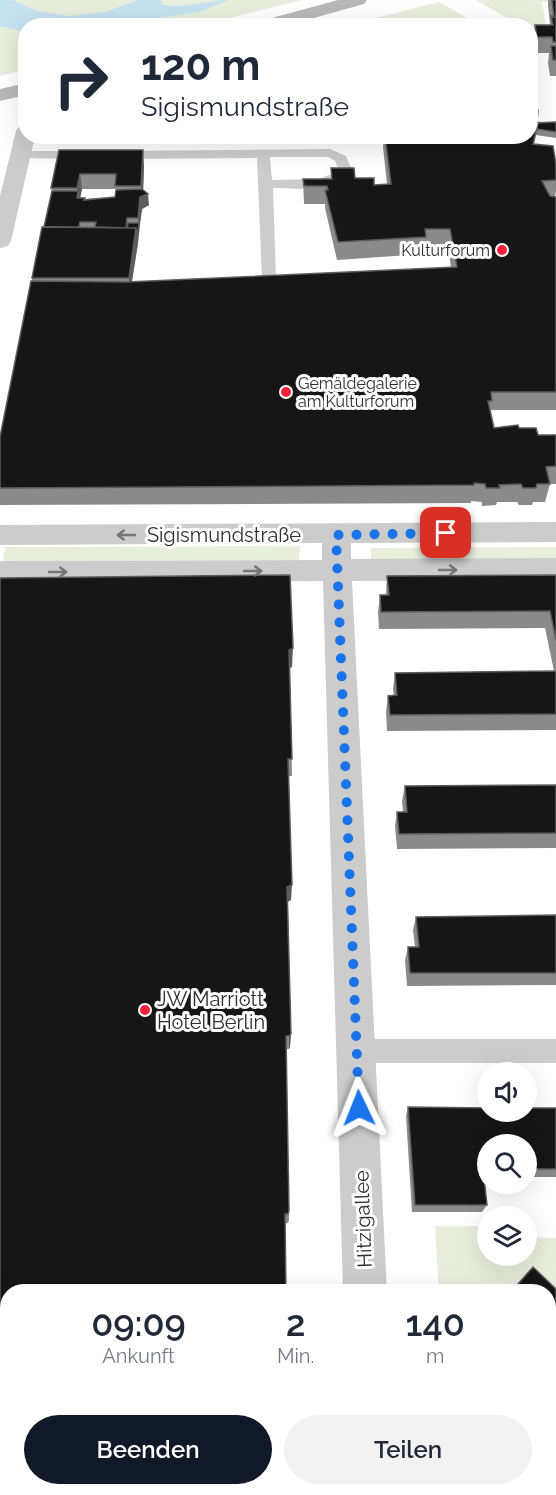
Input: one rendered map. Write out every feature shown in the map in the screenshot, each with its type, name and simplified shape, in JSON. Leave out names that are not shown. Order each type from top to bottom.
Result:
[{"type":"main road","points":[[292,18],[358,0]]},
{"type":"main road","points":[[0,95],[18,92]]},
{"type":"street","points":[[0,241],[23,144]]},
{"type":"street","name":"Sigismundstraße","points":[[0,535],[336,535],[556,532]]},
{"type":"street","name":"Hitzigallee","points":[[336,535],[365,1284]]},
{"type":"street","name":"Sigismundstraße","points":[[0,572],[556,569]]},
{"type":"lane","points":[[20,155],[330,153],[341,159],[346,166],[346,172],[340,178],[326,182],[266,184]]},
{"type":"lane","points":[[263,154],[269,278]]},
{"type":"lane","points":[[357,1051],[556,1051]]},
{"type":"green space","points":[[0,0],[302,0],[229,18],[18,18],[18,72],[0,76]]},
{"type":"green space","points":[[476,0],[556,0],[556,2],[542,2],[547,31],[545,39],[538,39],[538,18],[507,18]]},
{"type":"green space","points":[[439,2],[467,18],[376,18]]},
{"type":"green space","points":[[300,546],[299,560],[3,561],[5,547]]},
{"type":"green space","points":[[556,547],[556,559],[371,561],[371,548]]},
{"type":"green space","points":[[435,1226],[477,1226],[477,1266],[537,1266],[537,1237],[556,1238],[556,1284],[539,1284],[526,1274],[517,1284],[439,1284]]},
{"type":"water","points":[[0,0],[13,0],[37,11],[68,16],[105,12],[138,0],[163,0],[161,1],[163,5],[172,6],[229,0],[199,12],[156,18],[18,18],[18,30],[0,26]]},
{"type":"building","points":[[552,0],[556,0],[556,42],[553,42],[552,37],[538,37],[538,25],[553,25],[551,16],[554,17]]},
{"type":"building","points":[[551,46],[556,46],[556,60],[553,60]]},
{"type":"building","points":[[556,122],[556,132],[538,129],[538,123]]},
{"type":"building","name":"Gemäldegalerie am Kulturforum","points":[[386,144],[553,146],[556,180],[542,181],[550,196],[556,197],[556,392],[491,392],[492,401],[488,401],[494,428],[518,425],[519,428],[536,428],[538,435],[556,435],[556,466],[546,467],[550,484],[537,484],[536,488],[523,488],[521,484],[486,488],[485,484],[474,483],[474,485],[0,488],[0,437],[31,281],[127,282],[457,267],[450,229],[425,229],[426,237],[338,242],[325,190],[328,190],[327,186],[304,186],[303,179],[332,179],[331,168],[354,168],[355,178],[374,178],[374,185],[391,184]]},
{"type":"building","points":[[59,150],[143,150],[141,186],[115,186],[116,174],[80,174],[77,188],[51,188]]},
{"type":"building","points":[[142,189],[148,194],[140,197],[138,218],[127,218],[126,228],[95,227],[96,222],[80,222],[79,227],[44,227],[52,191],[78,191],[77,198],[85,198],[84,200],[115,197],[116,190]]},
{"type":"building","points":[[128,223],[139,223],[137,237],[136,228],[127,228]]},
{"type":"building","points":[[42,227],[136,228],[129,278],[32,278]]},
{"type":"building","name":"JW Marriott Hotel Berlin","points":[[290,575],[293,648],[289,650],[292,759],[288,759],[292,885],[287,887],[291,1034],[286,1036],[289,1211],[285,1214],[286,1284],[0,1284],[0,578]]},
{"type":"building","points":[[556,575],[556,640],[550,611],[381,612],[380,595],[389,595],[387,576]]},
{"type":"building","points":[[556,671],[556,714],[390,715],[388,696],[397,695],[395,673]]},
{"type":"building","points":[[556,785],[556,833],[399,834],[397,812],[407,812],[405,786]]},
{"type":"building","points":[[556,915],[556,973],[410,973],[408,947],[419,947],[416,917]]},
{"type":"building","points":[[408,1107],[477,1108],[477,1122],[537,1122],[537,1108],[556,1108],[556,1169],[537,1169],[537,1134],[477,1134],[477,1194],[486,1194],[487,1205],[415,1205]]},
{"type":"building","points":[[533,1267],[551,1284],[518,1284]]},
{"type":"place","name":"Kulturforum","points":[[502,250]]},
{"type":"place","name":"Gemäldegalerie am Kulturforum","points":[[286,392]]},
{"type":"place","name":"JW Marriott Hotel Berlin","points":[[145,1010]]},
{"type":"route","points":[[359,1108],[336,535],[446,533]]}]
